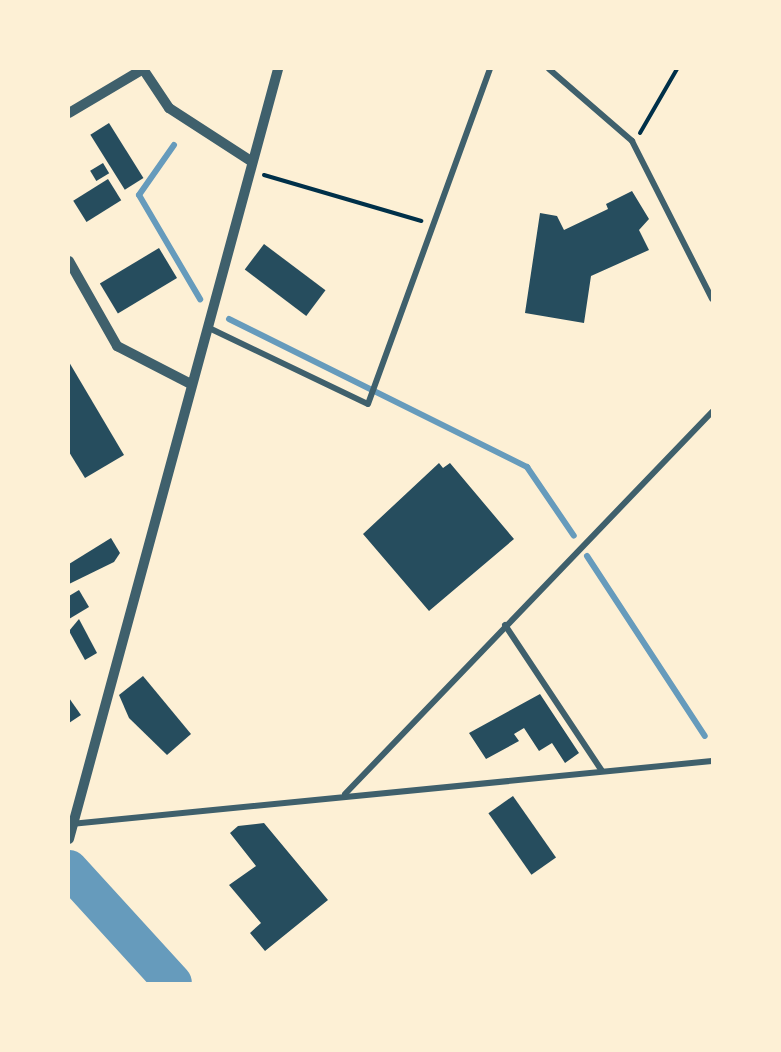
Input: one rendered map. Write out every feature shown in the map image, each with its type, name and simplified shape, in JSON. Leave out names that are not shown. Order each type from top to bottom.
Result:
[{"type":"street","points":[[69,114],[143,69],[169,108],[251,166]]},
{"type":"street","points":[[69,839],[71,824],[278,69]]},
{"type":"street","points":[[207,327],[368,404],[490,69]]},
{"type":"street","points":[[549,69],[632,141],[712,299]]},
{"type":"street","points":[[69,261],[117,346],[191,384]]},
{"type":"street","points":[[345,795],[712,412]]},
{"type":"street","points":[[505,626],[602,771]]},
{"type":"street","points":[[71,824],[345,795],[712,761]]},
{"type":"path","points":[[632,141],[677,69]]},
{"type":"path","points":[[251,166],[433,225]]},
{"type":"building","points":[[109,123],[143,178],[125,190],[90,135]]},
{"type":"building","points":[[103,163],[109,173],[96,181],[90,171]]},
{"type":"building","points":[[108,179],[121,200],[86,222],[73,201]]},
{"type":"building","points":[[632,191],[649,219],[639,230],[649,250],[591,276],[584,323],[525,313],[540,213],[557,216],[564,230],[608,209],[606,204]]},
{"type":"building","points":[[264,244],[325,290],[306,316],[245,270]]},
{"type":"building","points":[[159,248],[177,278],[118,314],[100,284]]},
{"type":"building","points":[[69,362],[124,455],[85,478],[69,452]]},
{"type":"building","points":[[439,463],[443,468],[450,463],[514,539],[429,611],[363,534]]},
{"type":"building","points":[[111,538],[120,553],[114,562],[69,584],[69,564]]},
{"type":"building","points":[[79,590],[89,607],[69,619],[69,596]]},
{"type":"building","points":[[79,619],[97,653],[85,660],[69,631]]},
{"type":"building","points":[[143,676],[191,734],[167,755],[129,718],[119,695]]},
{"type":"building","points":[[540,694],[579,753],[565,763],[552,743],[539,751],[524,728],[514,734],[519,741],[486,759],[469,733]]},
{"type":"building","points":[[69,698],[81,715],[69,723]]},
{"type":"building","points":[[513,796],[556,857],[531,875],[488,813]]},
{"type":"building","points":[[264,823],[328,900],[265,951],[250,933],[261,923],[229,885],[256,866],[230,833],[238,826]]},
{"type":"waterway","points":[[174,145],[139,195],[200,299]]},
{"type":"waterway","points":[[229,319],[527,467],[574,536]]},
{"type":"waterway","points":[[587,556],[705,736]]},
{"type":"waterway","points":[[69,869],[173,983]]}]
